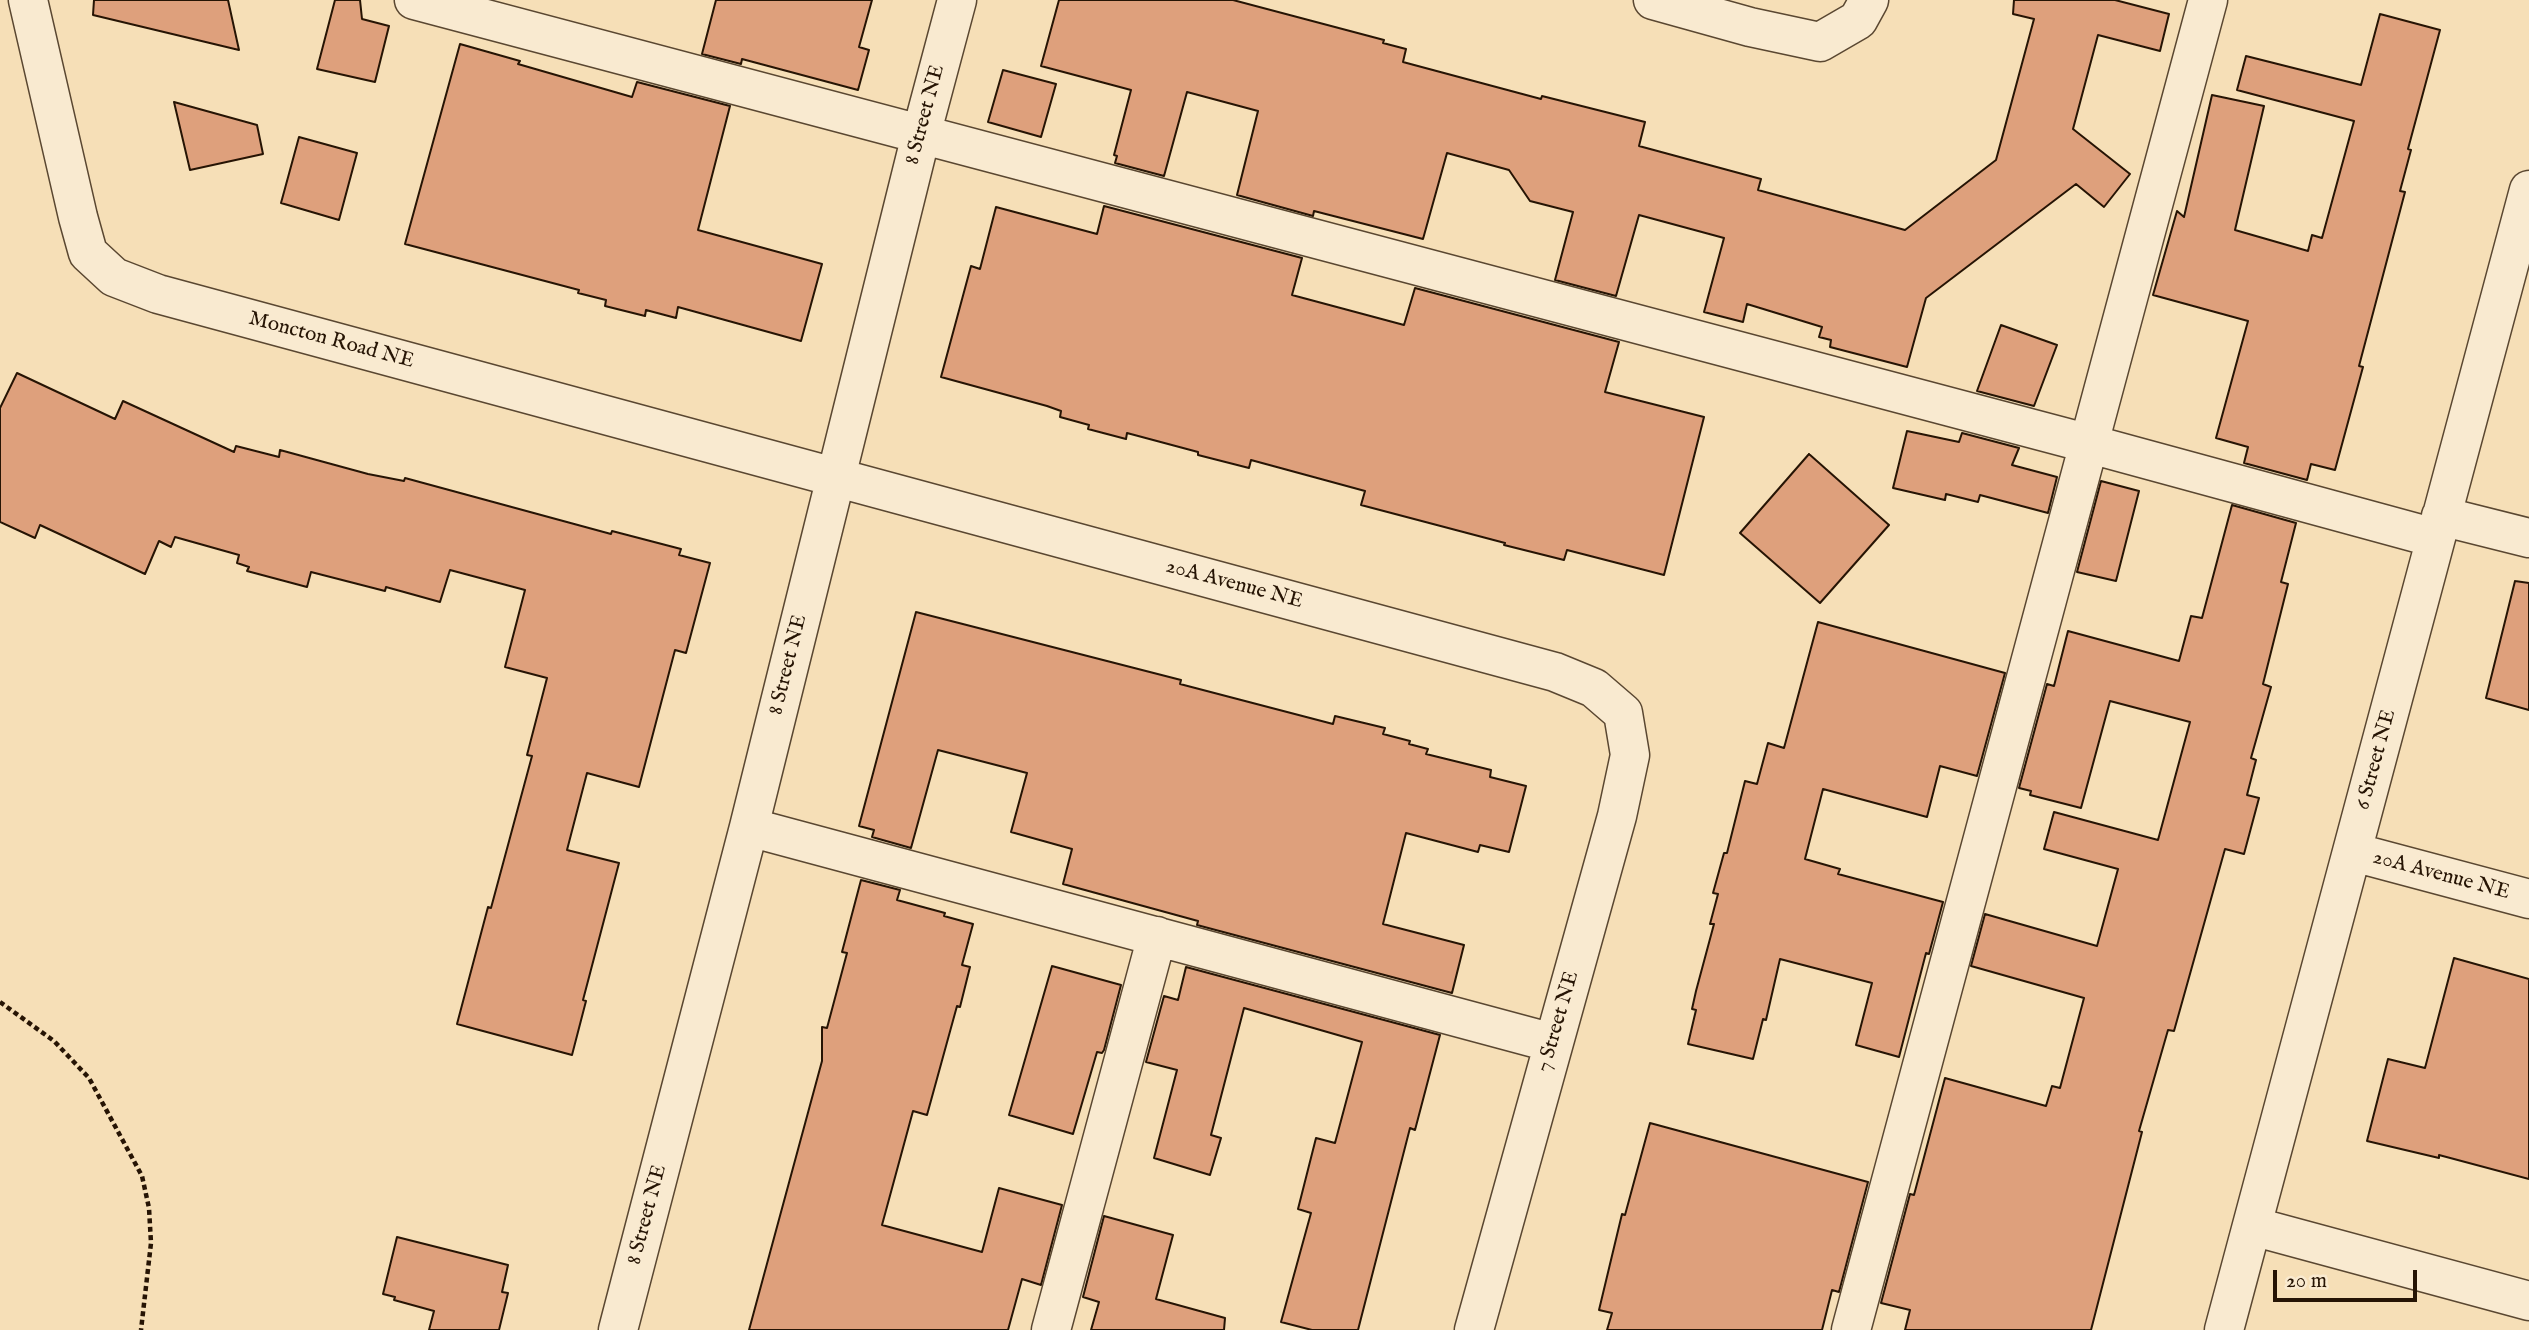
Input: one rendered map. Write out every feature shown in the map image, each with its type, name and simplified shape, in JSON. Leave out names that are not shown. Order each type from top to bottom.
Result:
[{"type":"street","name":"Moncton Road NE","points":[[29,0],[88,254],[114,277],[158,294],[835,477]]},
{"type":"street","points":[[414,0],[2090,444],[2438,527],[2529,538]]},
{"type":"street","name":"8 Street NE","points":[[618,1330],[749,827],[920,135],[957,0]]},
{"type":"street","points":[[1653,0],[1751,27],[1820,42],[1858,20],[1869,0]]},
{"type":"street","points":[[1851,1330],[2208,0]]},
{"type":"street","name":"6 Street NE","points":[[2224,1330],[2529,190]]},
{"type":"street","name":"20A Avenue NE","points":[[835,477],[1555,672],[1594,688],[1623,713]]},
{"type":"street","name":"7 Street NE","points":[[1474,1330],[1620,804],[1630,755],[1623,713]]},
{"type":"street","points":[[749,827],[1553,1043]]},
{"type":"street","name":"20A Avenue NE","points":[[2353,852],[2529,899]]},
{"type":"street","points":[[1051,1330],[1157,936]]},
{"type":"street","points":[[2252,1226],[2529,1301]]},
{"type":"path","points":[[0,1002],[54,1041],[89,1078],[142,1175],[149,1208],[151,1243],[141,1330]]},
{"type":"building","points":[[94,0],[228,0],[239,50],[93,15]]},
{"type":"building","points":[[335,0],[360,0],[362,19],[389,26],[375,82],[317,69]]},
{"type":"building","points":[[716,0],[872,0],[859,47],[869,50],[858,90],[742,59],[741,64],[702,54]]},
{"type":"building","points":[[1059,0],[1233,0],[1384,40],[1383,43],[1406,49],[1403,62],[1541,99],[1542,96],[1645,122],[1639,146],[1761,179],[1758,190],[1905,230],[1996,160],[2034,19],[2013,14],[2014,0],[2115,0],[2169,14],[2160,51],[2098,35],[2073,129],[2130,174],[2104,207],[2076,184],[1926,298],[1907,367],[1830,347],[1831,340],[1819,337],[1822,327],[1747,304],[1743,322],[1704,312],[1724,238],[1639,215],[1616,296],[1555,280],[1573,212],[1530,201],[1509,170],[1447,153],[1423,239],[1314,211],[1313,216],[1237,195],[1258,111],[1187,92],[1164,176],[1115,163],[1117,156],[1114,155],[1131,90],[1041,66]]},
{"type":"building","points":[[2380,14],[2440,30],[2408,149],[2411,150],[2400,191],[2405,192],[2359,366],[2363,367],[2335,470],[2311,464],[2307,480],[2244,463],[2248,447],[2216,438],[2248,321],[2153,295],[2177,211],[2184,217],[2212,95],[2264,106],[2235,230],[2308,251],[2312,235],[2322,238],[2354,121],[2237,90],[2246,56],[2361,85]]},
{"type":"building","points":[[460,44],[632,97],[637,82],[730,106],[698,230],[822,264],[801,341],[678,307],[676,318],[646,310],[645,316],[605,306],[606,300],[578,293],[579,290],[405,244]]},
{"type":"building","points":[[1003,70],[1056,84],[1041,137],[988,122]]},
{"type":"building","points":[[174,102],[257,125],[263,154],[190,170]]},
{"type":"building","points":[[299,137],[357,153],[339,220],[281,203]]},
{"type":"building","points":[[1104,206],[1302,258],[1292,295],[1404,325],[1415,288],[1619,342],[1605,392],[1704,417],[1664,575],[1567,550],[1564,560],[1504,545],[1505,543],[1361,505],[1365,491],[1251,460],[1249,468],[1127,433],[1126,439],[1088,429],[1089,425],[1060,417],[1061,411],[1047,406],[941,377],[971,266],[980,269],[996,207],[1097,234]]},
{"type":"building","points":[[2001,325],[2057,345],[2034,406],[1977,391]]},
{"type":"building","points":[[17,373],[115,419],[123,401],[234,452],[236,446],[279,457],[280,450],[368,474],[404,481],[405,478],[611,534],[612,531],[681,549],[679,555],[710,563],[686,653],[675,650],[639,787],[587,773],[567,850],[619,863],[583,1000],[586,1001],[572,1055],[457,1024],[532,756],[527,755],[547,678],[505,667],[525,590],[450,570],[440,602],[386,587],[385,591],[311,572],[307,587],[247,571],[249,567],[237,563],[239,555],[175,537],[171,547],[159,541],[145,574],[40,525],[35,538],[0,522],[0,408]]},
{"type":"building","points":[[1907,431],[1959,442],[1962,433],[2019,448],[2012,465],[2057,477],[2048,513],[1980,495],[1978,502],[1946,494],[1945,500],[1893,488]]},
{"type":"building","points":[[1809,454],[1889,525],[1820,603],[1740,533]]},
{"type":"building","points":[[2101,481],[2139,491],[2116,581],[2077,572]]},
{"type":"building","points":[[2232,505],[2296,523],[2281,582],[2288,584],[2263,684],[2271,687],[2251,758],[2256,760],[2247,795],[2259,798],[2244,854],[2225,849],[2174,1031],[2168,1030],[2139,1131],[2142,1132],[2091,1330],[1905,1330],[1910,1310],[1881,1303],[1910,1194],[1914,1195],[1945,1078],[2046,1106],[2052,1086],[2060,1088],[2084,998],[1971,966],[1985,914],[2097,946],[2118,869],[2044,849],[2054,812],[2158,840],[2190,722],[2110,701],[2081,808],[2030,795],[2031,791],[2019,788],[2047,684],[2054,686],[2068,631],[2179,661],[2191,616],[2202,618]]},
{"type":"building","points":[[2515,581],[2529,583],[2529,710],[2486,698]]},
{"type":"building","points":[[916,612],[1181,680],[1180,684],[1333,724],[1335,716],[1385,728],[1383,734],[1428,749],[1426,754],[1491,770],[1490,777],[1526,786],[1509,852],[1480,845],[1478,852],[1406,833],[1383,924],[1464,945],[1452,993],[1197,925],[1198,921],[1063,884],[1072,849],[1011,832],[1027,773],[938,750],[911,848],[872,837],[874,830],[859,826]]},
{"type":"building","points":[[1818,622],[2005,673],[1977,776],[1940,766],[1927,817],[1823,789],[1805,859],[1840,869],[1838,874],[1943,902],[1929,954],[1926,953],[1899,1057],[1856,1045],[1872,983],[1780,959],[1766,1020],[1763,1019],[1753,1059],[1688,1044],[1696,1010],[1692,1009],[1714,924],[1710,924],[1718,894],[1713,893],[1724,853],[1727,853],[1745,781],[1757,784],[1768,743],[1784,748]]},
{"type":"building","points":[[861,880],[900,890],[897,900],[973,924],[962,965],[970,967],[960,1007],[957,1006],[927,1115],[913,1111],[882,1225],[982,1252],[999,1188],[1062,1205],[1041,1285],[1022,1279],[1008,1330],[749,1330],[822,1061],[822,1027],[827,1028],[847,953],[842,952]]},
{"type":"building","points":[[2454,958],[2529,979],[2529,1179],[2439,1155],[2439,1158],[2367,1141],[2388,1059],[2425,1068]]},
{"type":"building","points":[[1052,966],[1121,985],[1104,1050],[1102,1053],[1097,1052],[1073,1134],[1009,1115]]},
{"type":"building","points":[[1186,967],[1440,1035],[1415,1130],[1410,1128],[1358,1330],[1312,1330],[1281,1322],[1311,1213],[1298,1209],[1316,1138],[1335,1143],[1362,1042],[1244,1008],[1211,1135],[1221,1138],[1210,1175],[1154,1158],[1177,1070],[1146,1062],[1164,996],[1178,1000]]},
{"type":"building","points":[[1650,1123],[1868,1182],[1839,1292],[1832,1290],[1822,1330],[1607,1330],[1612,1313],[1599,1310],[1622,1214],[1625,1215]]},
{"type":"building","points":[[1104,1216],[1173,1235],[1156,1299],[1225,1318],[1224,1330],[1091,1330],[1099,1302],[1083,1297]]},
{"type":"building","points":[[397,1237],[508,1265],[502,1292],[508,1293],[499,1330],[429,1330],[434,1311],[394,1300],[395,1297],[383,1294]]}]
